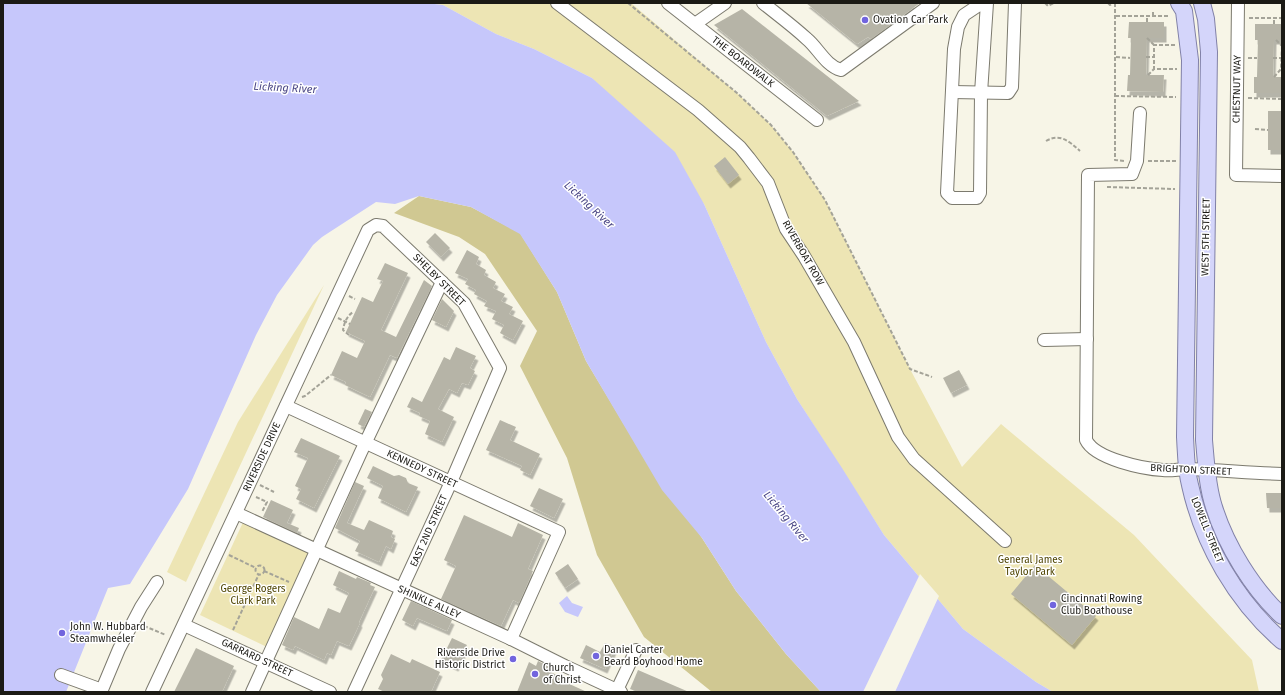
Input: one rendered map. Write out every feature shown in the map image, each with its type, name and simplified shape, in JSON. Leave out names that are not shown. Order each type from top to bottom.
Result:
[{"type":"main road","name":"WEST 5TH STREET","points":[[1179,3],[1184,11],[1190,60],[1185,437],[1187,469]]},
{"type":"main road","name":"WEST 5TH STREET","points":[[1202,3],[1206,20],[1209,52],[1204,440],[1207,471]]},
{"type":"main road","name":"LOWELL STREET","points":[[1187,469],[1194,502],[1219,562],[1242,598],[1262,621],[1282,640]]},
{"type":"main road","name":"LOWELL STREET","points":[[1207,471],[1214,507],[1231,548],[1260,592],[1282,616]]},
{"type":"street","name":"RIVERBOAT ROW","points":[[557,3],[698,110],[740,147],[768,183],[786,229],[804,256],[854,342],[898,437],[914,459],[1005,541]]},
{"type":"street","name":"THE BOARDWALK","points":[[668,3],[817,120]]},
{"type":"street","points":[[695,24],[725,3]]},
{"type":"street","points":[[763,3],[812,43],[827,62],[833,67],[841,70],[934,3]]},
{"type":"street","points":[[982,3],[964,15],[958,27],[954,49],[948,194],[952,198],[977,198],[980,193],[981,93],[987,3]]},
{"type":"street","points":[[952,92],[1008,93],[1012,87],[1015,3]]},
{"type":"street","name":"CHESTNUT WAY","points":[[1238,3],[1236,176],[1282,176]]},
{"type":"street","points":[[833,67],[871,39]]},
{"type":"street","points":[[1044,340],[1087,339],[1088,174],[1132,174],[1137,161],[1140,113]]},
{"type":"street","name":"SHELBY STREET","points":[[376,225],[383,226],[464,303],[500,368]]},
{"type":"street","name":"RIVERSIDE DRIVE","points":[[152,692],[368,230],[376,225]]},
{"type":"street","points":[[252,692],[316,550],[442,282]]},
{"type":"street","name":"BRIGHTON STREET","points":[[1087,339],[1086,440],[1088,445],[1102,454],[1133,465],[1163,470],[1187,469],[1282,474]]},
{"type":"street","name":"EAST 2ND STREET","points":[[354,692],[451,482],[500,368]]},
{"type":"street","name":"KENNEDY STREET","points":[[286,406],[560,532],[511,639]]},
{"type":"street","name":"SHINKLE ALLEY","points":[[236,514],[511,639],[618,691]]},
{"type":"street","points":[[61,675],[102,691],[119,649],[157,582]]},
{"type":"street","name":"GARRARD STREET","points":[[184,625],[330,692]]},
{"type":"street","points":[[618,691],[636,650]]},
{"type":"path","points":[[628,3],[737,93],[771,125],[793,152],[825,200],[910,369],[932,377]]},
{"type":"path","points":[[1045,3],[1048,6],[1054,3]]},
{"type":"path","points":[[1108,3],[1110,5],[1114,3],[1116,16],[1115,160],[1130,161]]},
{"type":"path","points":[[1153,16],[1154,12]]},
{"type":"path","points":[[1116,16],[1170,16]]},
{"type":"path","points":[[1147,16],[1147,22]]},
{"type":"path","points":[[1254,18],[1282,18]]},
{"type":"path","points":[[1274,18],[1274,24]]},
{"type":"path","points":[[1148,38],[1154,45],[1154,68],[1148,75]]},
{"type":"path","points":[[1274,77],[1282,70],[1282,46],[1276,40]]},
{"type":"path","points":[[1154,45],[1178,45]]},
{"type":"path","points":[[1146,57],[1154,57]]},
{"type":"path","points":[[1115,58],[1130,58]]},
{"type":"path","points":[[1250,58],[1257,58]]},
{"type":"path","points":[[1273,58],[1282,58]]},
{"type":"path","points":[[1154,68],[1178,70]]},
{"type":"path","points":[[1115,96],[1177,97]]},
{"type":"path","points":[[1253,98],[1282,99]]},
{"type":"path","points":[[1255,129],[1268,130]]},
{"type":"path","points":[[1046,141],[1053,137],[1060,137],[1080,151]]},
{"type":"path","points":[[1142,161],[1177,160]]},
{"type":"path","points":[[1088,187],[1179,189]]},
{"type":"path","points":[[347,295],[355,299]]},
{"type":"path","points":[[349,335],[343,330],[349,315],[353,312]]},
{"type":"path","points":[[336,318],[350,324]]},
{"type":"path","points":[[299,399],[306,396],[331,375]]},
{"type":"path","points":[[259,485],[274,492]]},
{"type":"path","points":[[255,496],[267,502],[261,515]]},
{"type":"path","points":[[231,556],[256,568],[256,572],[259,574]]},
{"type":"path","points":[[256,568],[259,565],[262,566],[264,571],[299,587]]},
{"type":"path","points":[[233,630],[259,574],[262,574],[264,571]]},
{"type":"path","points":[[134,621],[167,636]]},
{"type":"green space","name":"General James Taylor Park","points":[[426,3],[631,3],[737,93],[771,125],[793,152],[825,200],[910,369],[962,467],[1001,424],[1134,535],[1252,660],[1259,692],[1053,692],[1036,682],[963,629],[884,535],[797,399],[766,342],[704,204],[592,78],[534,49],[496,34],[443,5]]},
{"type":"green space","points":[[324,285],[186,582],[167,572],[238,422]]},
{"type":"green space","name":"George Rogers Clark Park","points":[[245,518],[316,550],[271,649],[200,615]]},
{"type":"shaded area","points":[[419,196],[471,207],[520,233],[557,292],[586,361],[625,426],[702,538],[736,591],[786,654],[821,692],[712,692],[644,637],[597,555],[567,458],[520,366],[537,331],[485,254],[459,237],[394,213]]},
{"type":"water","name":"Licking River","points":[[3,3],[426,3],[443,5],[496,34],[534,49],[592,78],[675,152],[704,204],[766,342],[797,399],[884,535],[963,629],[1036,682],[1053,692],[821,692],[786,654],[736,591],[702,538],[662,490],[586,361],[557,292],[520,234],[471,207],[419,196],[395,204],[376,202],[322,237],[313,245],[277,295],[256,335],[188,489],[130,584],[108,588],[66,692],[3,692]]},
{"type":"water","points":[[567,596],[572,603],[583,607],[578,617],[565,612],[559,603]]},
{"type":"pier","points":[[920,574],[939,596],[895,692],[863,692]]},
{"type":"building","name":"Ovation Car Park","points":[[806,3],[920,3],[871,39],[868,37],[857,44]]},
{"type":"building","points":[[742,9],[859,101],[827,116],[714,25]]},
{"type":"building","points":[[1129,22],[1164,22],[1164,38],[1147,38],[1146,75],[1164,75],[1163,92],[1127,91],[1128,75],[1130,75],[1131,38],[1128,38]]},
{"type":"building","points":[[1255,24],[1282,24],[1282,40],[1274,40],[1273,77],[1282,77],[1282,93],[1254,93],[1254,77],[1257,77],[1258,40],[1255,40]]},
{"type":"building","points":[[1268,111],[1282,111],[1282,150],[1268,150]]},
{"type":"building","points":[[725,157],[739,175],[728,184],[714,166]]},
{"type":"building","points":[[435,233],[450,248],[441,257],[426,242]]},
{"type":"building","points":[[467,250],[479,257],[476,264],[486,270],[484,275],[496,282],[493,288],[505,294],[501,301],[513,307],[509,314],[523,321],[513,340],[500,333],[504,325],[492,319],[496,311],[484,306],[487,301],[474,294],[476,290],[465,284],[468,279],[455,273]]},
{"type":"building","points":[[385,263],[408,273],[381,330],[396,337],[424,280],[432,286],[397,358],[390,355],[370,397],[345,385],[346,382],[331,375],[342,351],[357,358],[365,341],[346,332],[362,297],[373,302],[383,281],[377,279]]},
{"type":"building","points":[[442,299],[454,311],[446,327],[432,320]]},
{"type":"building","points":[[456,347],[476,356],[470,368],[475,371],[468,385],[462,383],[457,393],[449,389],[438,409],[454,417],[442,442],[425,434],[430,421],[419,416],[420,413],[407,407],[412,397],[422,402],[444,357],[450,360]]},
{"type":"building","points":[[959,370],[967,385],[951,393],[943,378]]},
{"type":"building","points":[[365,409],[372,412],[364,427],[358,424]]},
{"type":"building","points":[[500,420],[516,427],[510,440],[540,454],[530,475],[520,470],[522,466],[486,450]]},
{"type":"building","points":[[301,438],[340,456],[314,508],[296,499],[301,489],[295,486],[308,458],[294,452]]},
{"type":"building","points":[[373,466],[394,476],[399,475],[406,478],[408,483],[418,487],[406,512],[378,498],[383,486],[367,478]]},
{"type":"building","points":[[355,482],[364,486],[347,523],[364,530],[369,520],[393,531],[391,537],[395,539],[391,549],[386,546],[379,562],[355,551],[360,541],[335,528]]},
{"type":"building","points":[[539,488],[563,499],[554,518],[530,506]]},
{"type":"building","points":[[1266,493],[1282,493],[1282,508],[1267,508]]},
{"type":"building","points":[[271,500],[293,510],[287,523],[299,528],[297,533],[263,517]]},
{"type":"building","points":[[464,515],[512,537],[518,523],[543,535],[528,569],[533,571],[519,603],[513,600],[501,626],[441,599],[456,566],[444,560]]},
{"type":"building","points":[[568,564],[578,579],[565,588],[555,573]]},
{"type":"building","name":"Cincinnati Rowing Club Boathouse","points":[[1035,565],[1096,616],[1072,645],[1011,594]]},
{"type":"building","points":[[339,571],[356,579],[357,577],[371,583],[370,585],[375,587],[349,646],[337,641],[331,655],[327,653],[324,660],[295,646],[293,650],[282,645],[294,617],[319,629],[328,608],[340,613],[349,593],[333,585]]},
{"type":"building","points":[[411,601],[452,620],[447,631],[417,618],[413,626],[402,620]]},
{"type":"building","points":[[452,638],[467,645],[456,667],[441,660]]},
{"type":"building","name":"Daniel Carter Beard Boyhood Home","points":[[605,643],[615,647],[605,669],[580,658],[586,645],[600,652]]},
{"type":"building","points":[[196,648],[234,666],[222,692],[174,692]]},
{"type":"building","points":[[391,654],[410,663],[412,659],[440,672],[431,692],[385,692],[378,689],[383,679],[381,675]]},
{"type":"building","points":[[538,661],[550,667],[548,671],[566,679],[565,682],[587,692],[517,692],[529,662],[536,666]]},
{"type":"building","points":[[638,670],[689,692],[638,692],[630,689]]},
{"type":"place","name":"Ovation Car Park","points":[[865,20]]},
{"type":"place","name":"Cincinnati Rowing Club Boathouse","points":[[1053,605]]},
{"type":"place","name":"John W. Hubbard Steamwheeler","points":[[62,633]]},
{"type":"place","name":"Daniel Carter Beard Boyhood Home","points":[[596,656]]},
{"type":"place","name":"Riverside Drive Historic District","points":[[513,659]]},
{"type":"place","name":"Church of Christ","points":[[535,674]]}]
